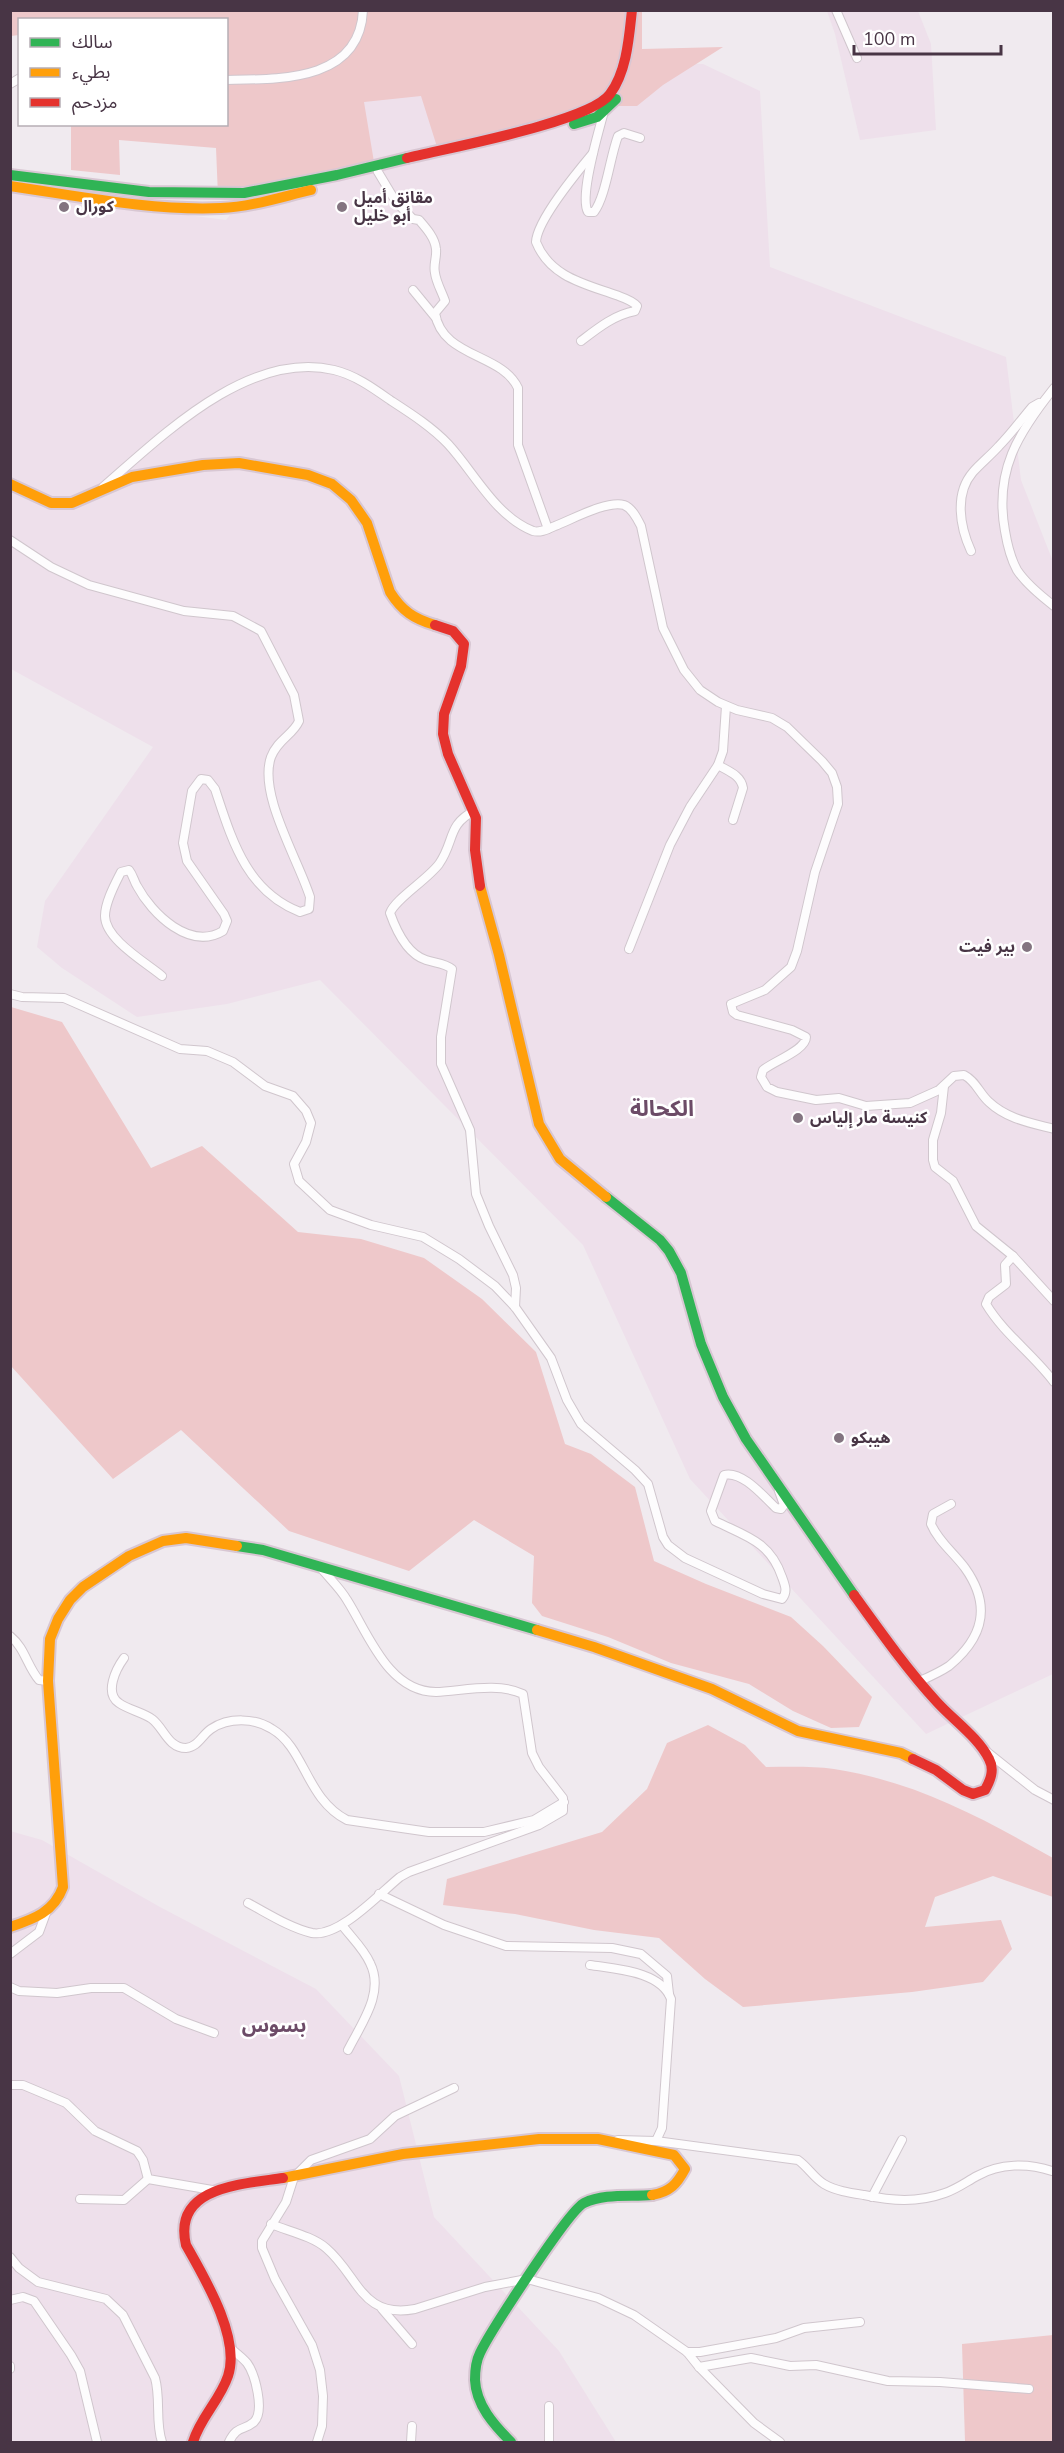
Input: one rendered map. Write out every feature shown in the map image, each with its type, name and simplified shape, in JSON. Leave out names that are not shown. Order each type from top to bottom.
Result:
[{"type":"main road","points":[[10,175],[149,192],[244,193],[337,175],[569,118],[604,106],[620,94],[629,74],[632,45],[629,31],[632,10]]},
{"type":"main road","points":[[10,186],[144,204],[222,208],[278,198],[512,141],[597,117],[604,106]]},
{"type":"main road","points":[[10,484],[51,503],[72,503],[132,477],[161,470],[238,463],[308,475],[342,491],[368,523],[390,592],[404,612],[420,621],[453,631],[464,644],[461,666],[444,714],[443,734],[448,754],[476,818],[475,850],[481,893],[499,955],[539,1124],[560,1160],[652,1234],[669,1251],[681,1273],[701,1344],[723,1397],[754,1454],[892,1650],[983,1749],[991,1762],[990,1781],[985,1790],[973,1794],[963,1790],[936,1770],[901,1754],[798,1731],[712,1689],[594,1647],[263,1550],[186,1538],[163,1541],[129,1556],[104,1572],[70,1600],[58,1619],[50,1639],[48,1681],[63,1887],[61,1896],[46,1913],[10,1927]]},
{"type":"main road","points":[[193,2442],[230,2372],[228,2346],[218,2309],[186,2245],[183,2233],[191,2208],[201,2198],[216,2189],[403,2154],[539,2139],[598,2139],[674,2156],[685,2169],[681,2181],[659,2195],[616,2196],[585,2202],[574,2211],[526,2279],[479,2354],[474,2368],[478,2398],[490,2419],[511,2442]]},
{"type":"street","points":[[228,80],[312,74],[324,69],[346,53],[354,42],[363,10]]},
{"type":"street","points":[[836,10],[857,57]]},
{"type":"street","points":[[604,106],[593,153],[585,200],[586,210],[594,212],[602,200],[605,177],[618,136],[624,133],[640,138]]},
{"type":"street","points":[[581,341],[621,314],[635,311],[637,306],[627,299],[580,283],[563,274],[546,260],[536,242],[539,228],[593,153]]},
{"type":"street","points":[[378,172],[402,210],[424,226],[436,250],[435,276],[445,301],[437,309],[436,318]]},
{"type":"street","points":[[413,290],[449,338],[461,348],[498,366],[515,380],[520,396],[518,445],[548,529]]},
{"type":"street","points":[[95,494],[196,409],[236,385],[291,369],[316,368],[332,370],[355,378],[398,405],[444,440],[513,519],[536,532],[613,505],[624,505],[635,514],[644,536],[660,618],[671,648],[684,670],[708,697],[726,706],[772,718],[787,728],[822,761],[832,773],[837,787],[837,804],[815,872],[791,968],[765,990],[732,1004],[733,1012],[737,1015],[792,1030],[806,1037],[804,1045],[763,1070],[761,1077],[767,1087],[777,1092],[816,1100],[839,1098],[866,1106],[910,1103],[931,1095],[954,1076],[964,1075],[975,1083],[987,1100],[1006,1114],[1053,1129]]},
{"type":"street","points":[[1053,388],[1021,431],[1008,460],[1001,496],[1003,520],[1016,569],[1053,606]]},
{"type":"street","points":[[971,551],[964,536],[960,515],[966,482],[972,472],[998,447],[1032,407],[1041,404]]},
{"type":"street","points":[[10,540],[51,567],[89,585],[184,610],[240,619],[261,631],[294,695],[299,721],[274,748],[268,767],[268,779],[275,804],[309,892],[311,901],[309,909],[300,912],[292,909],[265,891],[254,879],[243,863],[215,789],[208,780],[201,779],[192,791],[183,843],[187,861],[224,914],[227,921],[223,931],[206,937],[196,937],[174,927],[150,905],[136,886],[129,870],[121,872],[106,909],[106,923],[112,936],[162,976]]},
{"type":"street","points":[[629,949],[670,845],[690,807],[718,765],[723,751],[726,706]]},
{"type":"street","points":[[718,765],[739,778],[742,783],[733,820]]},
{"type":"street","points":[[474,811],[458,822],[444,855],[435,868],[416,888],[396,902],[390,913],[396,929],[410,951],[418,957],[452,969],[441,1037],[441,1064],[470,1130],[476,1194],[513,1275],[516,1288],[515,1307]]},
{"type":"street","points":[[10,994],[22,997],[64,998],[136,1032],[180,1049],[207,1051],[233,1062],[265,1086],[293,1096],[310,1118],[309,1133],[294,1164],[298,1181],[309,1193],[341,1215],[417,1234],[436,1244],[490,1282],[515,1307],[550,1358],[567,1400],[581,1424],[648,1484],[663,1537],[674,1551],[763,1594],[782,1599],[786,1589],[775,1559],[767,1549],[755,1540],[715,1521],[711,1512],[724,1475],[730,1473],[740,1478],[776,1508],[781,1509],[784,1505],[779,1490]]},
{"type":"street","points":[[944,1086],[941,1113],[933,1140],[935,1167],[952,1180],[976,1226],[1013,1256],[1053,1301]]},
{"type":"street","points":[[1013,1256],[1005,1265],[1006,1284],[989,1297],[986,1304],[1053,1382]]},
{"type":"street","points":[[920,1682],[948,1666],[976,1636],[981,1622],[980,1605],[971,1579],[931,1524],[933,1514],[951,1504]]},
{"type":"street","points":[[248,1903],[313,1933],[326,1933],[342,1925],[400,1877],[417,1868],[539,1825],[562,1811],[564,1802],[561,1794],[539,1767],[532,1753],[523,1694],[510,1690],[489,1689],[431,1692],[414,1687],[394,1674],[368,1638],[346,1598],[321,1568]]},
{"type":"street","points":[[10,1636],[21,1648],[32,1672],[39,1680],[48,1681]]},
{"type":"street","points":[[124,1658],[116,1668],[112,1684],[115,1699],[119,1704],[152,1719],[166,1738],[188,1748],[196,1744],[210,1729],[223,1723],[239,1720],[259,1721],[280,1733],[321,1798],[334,1813],[346,1820],[429,1832],[484,1832],[534,1820],[564,1802]]},
{"type":"street","points":[[983,1749],[1035,1790],[1053,1800]]},
{"type":"street","points":[[379,1894],[444,1925],[506,1946],[612,1948],[641,1954],[667,1976],[671,1999],[664,2074],[663,2121],[656,2141]]},
{"type":"street","points":[[10,1953],[39,1932],[46,1913]]},
{"type":"street","points":[[342,1925],[370,1963],[376,1987],[373,2000],[348,2050]]},
{"type":"street","points":[[590,1965],[637,1974],[665,1988],[669,1994]]},
{"type":"street","points":[[10,1987],[19,1991],[57,1993],[91,1988],[124,1988],[176,2019],[214,2033]]},
{"type":"street","points":[[10,2085],[23,2085],[66,2103],[96,2131],[137,2151],[143,2160],[148,2179]]},
{"type":"street","points":[[317,2442],[322,2426],[323,2396],[320,2370],[312,2345],[275,2278],[262,2248],[262,2241],[286,2202],[294,2176],[311,2160],[370,2139],[395,2116],[454,2088]]},
{"type":"street","points":[[598,2139],[656,2141],[798,2160],[807,2166],[823,2184],[834,2189],[901,2201],[930,2198],[962,2186],[991,2169],[1006,2166],[1038,2166],[1052,2171]]},
{"type":"street","points":[[872,2197],[902,2140]]},
{"type":"street","points":[[148,2179],[209,2191],[216,2189]]},
{"type":"street","points":[[80,2199],[124,2200],[148,2179]]},
{"type":"street","points":[[271,2224],[327,2249],[361,2290],[382,2309],[412,2344]]},
{"type":"street","points":[[10,2257],[19,2268],[38,2282],[106,2299],[123,2315],[155,2378],[162,2442]]},
{"type":"street","points":[[382,2309],[405,2311],[415,2309],[485,2287],[526,2279],[598,2298],[634,2315],[687,2352],[754,2423],[780,2442]]},
{"type":"street","points":[[10,2300],[23,2297],[34,2301],[71,2355],[80,2371],[97,2442]]},
{"type":"street","points":[[687,2352],[700,2352],[776,2338],[804,2328],[860,2322]]},
{"type":"street","points":[[228,2346],[250,2368],[258,2396],[258,2415],[255,2420],[237,2431],[229,2442]]},
{"type":"street","points":[[699,2367],[751,2358],[790,2366],[816,2365],[888,2381],[940,2382],[1029,2389]]},
{"type":"street","points":[[549,2406],[549,2442]]},
{"type":"street","points":[[411,2426],[411,2442]]},
{"type":"shaded area","points":[[10,11],[642,11],[642,49],[723,47],[663,85],[637,106],[616,106],[438,150],[421,96],[364,102],[374,162],[218,196],[216,148],[119,140],[120,175],[71,170],[71,126],[228,126],[228,18],[18,18],[18,35],[11,36]]},
{"type":"shaded area","points":[[827,11],[918,11],[931,44],[936,130],[860,140],[835,34]]},
{"type":"shaded area","points":[[351,59],[703,64],[760,91],[770,267],[1006,357],[1021,480],[1054,564],[1053,1674],[926,1734],[690,1479],[583,1245],[320,980],[227,1004],[137,1017],[62,968],[37,947],[45,901],[153,747],[11,669],[10,192],[226,220]]},
{"type":"shaded area","points":[[11,1007],[62,1022],[151,1168],[202,1146],[298,1232],[361,1239],[424,1258],[482,1299],[536,1352],[565,1444],[591,1454],[635,1487],[654,1561],[791,1617],[823,1646],[872,1697],[859,1727],[831,1728],[793,1711],[749,1684],[671,1663],[608,1637],[542,1616],[532,1603],[534,1556],[474,1520],[409,1571],[289,1531],[181,1430],[113,1479],[11,1366]]},
{"type":"shaded area","points":[[708,1725],[745,1745],[766,1767],[834,1769],[893,1783],[948,1803],[1053,1858],[1053,1897],[993,1876],[935,1897],[925,1927],[1001,1920],[1012,1949],[983,1982],[912,1992],[743,2007],[705,1979],[659,1938],[594,1930],[515,1914],[443,1905],[447,1879],[602,1832],[647,1789],[667,1743]]},
{"type":"shaded area","points":[[10,1831],[42,1840],[160,1907],[316,1989],[399,2076],[434,2217],[559,2351],[616,2442],[11,2442]]},
{"type":"shaded area","points":[[1053,2335],[1053,2442],[965,2442],[962,2344]]},
{"type":"traffic: fast","points":[[574,124],[597,117],[616,99]]},
{"type":"traffic: fast","points":[[10,175],[149,192],[244,193],[337,175],[407,158]]},
{"type":"traffic: fast","points":[[606,1197],[660,1240],[669,1251],[681,1273],[701,1344],[723,1397],[746,1439],[854,1595]]},
{"type":"traffic: fast","points":[[237,1546],[263,1550],[537,1630]]},
{"type":"traffic: fast","points":[[511,2442],[487,2414],[479,2398],[475,2377],[480,2353],[547,2248],[584,2203],[609,2197],[652,2195]]},
{"type":"traffic: slow","points":[[10,186],[115,202],[194,208],[244,206],[311,190]]},
{"type":"traffic: slow","points":[[10,484],[51,503],[72,503],[132,477],[203,465],[239,463],[308,475],[332,484],[351,500],[367,523],[390,592],[409,613],[435,625]]},
{"type":"traffic: slow","points":[[480,886],[499,955],[539,1124],[560,1159],[606,1197]]},
{"type":"traffic: slow","points":[[10,1927],[49,1909],[63,1887],[48,1681],[50,1639],[58,1619],[70,1600],[83,1587],[129,1556],[163,1541],[186,1538],[237,1546]]},
{"type":"traffic: slow","points":[[537,1630],[594,1647],[712,1689],[798,1731],[901,1753],[913,1759]]},
{"type":"traffic: slow","points":[[283,2178],[403,2154],[539,2139],[598,2139],[674,2155],[685,2169],[672,2186],[664,2192],[652,2195]]},
{"type":"traffic: jam","points":[[407,158],[548,124],[597,104],[610,94],[620,75],[626,54],[632,10]]},
{"type":"traffic: jam","points":[[435,625],[453,631],[464,644],[461,666],[444,714],[443,734],[448,754],[476,818],[475,850],[480,886]]},
{"type":"traffic: jam","points":[[854,1595],[925,1688],[984,1751],[992,1767],[989,1783],[985,1790],[973,1794],[963,1790],[936,1770],[913,1759]]},
{"type":"traffic: jam","points":[[193,2442],[200,2425],[224,2385],[231,2361],[225,2326],[219,2308],[186,2245],[185,2225],[190,2210],[200,2199],[231,2186],[283,2178]]},
{"type":"place","name":"كورال","points":[[64,207]]},
{"type":"place","name":"مقانق أميل أبو خليل","points":[[342,207]]},
{"type":"place","name":"بير فيت","points":[[1027,947]]},
{"type":"place","name":"كنيسة مار إلياس","points":[[798,1118]]},
{"type":"place","name":"هيبكو","points":[[839,1438]]},
{"type":"district","name":"الكحالة","points":[[662,1109]]},
{"type":"district","name":"بسوس","points":[[274,2025]]}]
